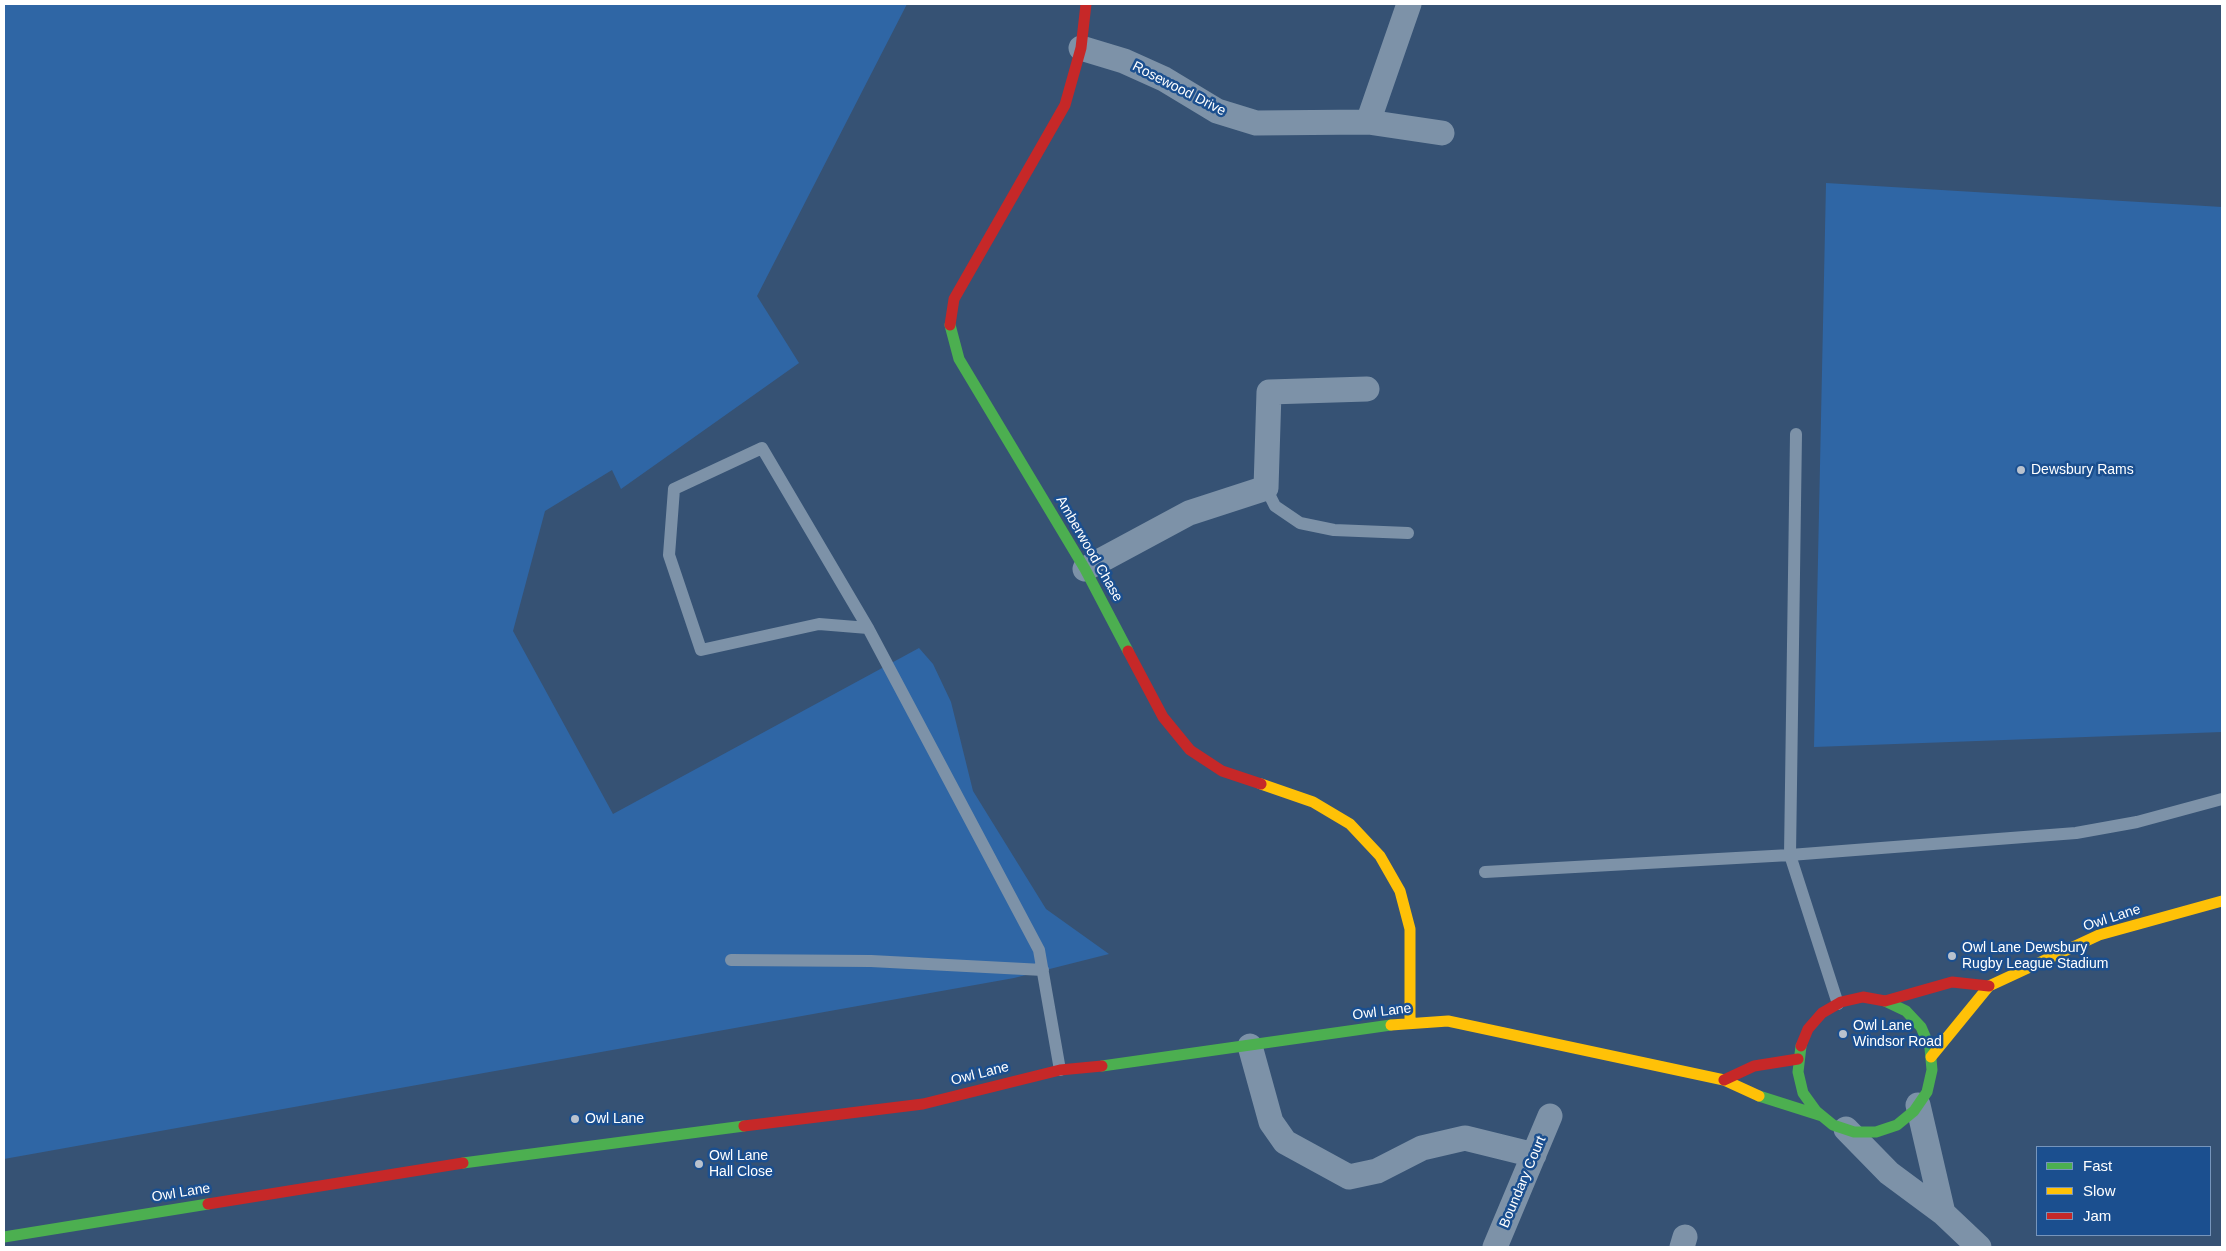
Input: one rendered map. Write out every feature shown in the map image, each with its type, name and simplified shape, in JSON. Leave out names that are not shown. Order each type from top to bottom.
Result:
[{"type":"main road","name":"Amberwood Chase","points":[[1086,4],[1081,48],[1065,105],[954,299],[950,328],[959,359],[1085,569],[1163,717],[1190,750],[1222,771],[1313,802],[1350,824],[1380,856],[1400,891],[1410,930],[1410,1022]]},
{"type":"main road","name":"Owl Lane","points":[[1931,1057],[1988,986],[2099,935],[2222,901]]},
{"type":"main road","name":"Owl Lane","points":[[1885,1001],[1952,982],[1988,986]]},
{"type":"main road","name":"Owl Lane","points":[[1863,997],[1885,1001],[1906,1011],[1921,1027],[1930,1048],[1931,1057],[1932,1070],[1927,1092],[1914,1111],[1897,1125],[1883,1129],[1854,1132],[1833,1124],[1816,1112],[1803,1093],[1798,1072],[1799,1050],[1808,1029],[1822,1013],[1838,1004],[1863,997]]},
{"type":"main road","name":"Owl Lane","points":[[4,1237],[506,1156],[923,1104],[1060,1070],[1137,1062],[1410,1022],[1448,1021],[1724,1080],[1761,1097],[1822,1116]]},
{"type":"main road","points":[[1724,1080],[1754,1066],[1798,1059]]},
{"type":"street","points":[[1368,122],[1409,4]]},
{"type":"street","name":"Rosewood Drive","points":[[1081,48],[1124,61],[1164,79],[1217,112],[1256,123],[1368,122],[1442,133]]},
{"type":"street","points":[[1085,569],[1189,513],[1266,488],[1268,392],[1367,389]]},
{"type":"street","points":[[1250,1046],[1271,1122],[1285,1142],[1349,1177],[1377,1171],[1422,1148],[1465,1138],[1534,1155]]},
{"type":"street","points":[[1918,1104],[1943,1213]]},
{"type":"street","name":"Boundary Court","points":[[1495,1247],[1550,1116]]},
{"type":"street","points":[[1846,1129],[1889,1173],[1943,1213],[1979,1247]]},
{"type":"lane","points":[[1796,434],[1790,855],[1838,1004]]},
{"type":"lane","points":[[868,628],[819,624],[701,650],[669,555],[674,489],[762,448],[868,628],[1039,950],[1060,1070]]},
{"type":"lane","points":[[1266,488],[1275,506],[1300,523],[1334,530],[1408,533]]},
{"type":"lane","points":[[1485,872],[1790,855],[2076,833],[2137,822],[2222,799]]},
{"type":"lane","points":[[731,960],[871,961],[1043,970]]},
{"type":"shaded area","points":[[4,4],[907,4],[757,296],[799,363],[621,489],[612,470],[545,511],[513,631],[613,814],[919,648],[933,664],[951,702],[973,791],[1046,909],[1109,954],[1014,978],[4,1159]]},
{"type":"shaded area","name":"Dewsbury Rams","points":[[1826,183],[2222,207],[2222,732],[1814,747]]},
{"type":"traffic: fast","points":[[950,325],[959,359],[1085,569],[1128,651]]},
{"type":"traffic: fast","points":[[1801,1046],[1798,1072],[1803,1093],[1816,1111],[1833,1125],[1854,1132],[1876,1132],[1897,1125],[1914,1111],[1927,1092],[1932,1070],[1930,1048],[1921,1027],[1906,1011],[1885,1001]]},
{"type":"traffic: fast","points":[[1102,1066],[1391,1025]]},
{"type":"traffic: fast","points":[[1759,1096],[1822,1116]]},
{"type":"traffic: fast","points":[[463,1163],[744,1126]]},
{"type":"traffic: fast","points":[[4,1237],[208,1204]]},
{"type":"traffic: slow","points":[[1261,784],[1313,802],[1350,824],[1380,856],[1400,891],[1410,929],[1410,1022]]},
{"type":"traffic: slow","points":[[1931,1057],[1989,986],[2099,935],[2222,901]]},
{"type":"traffic: slow","points":[[1391,1025],[1448,1021],[1724,1080],[1759,1096]]},
{"type":"traffic: jam","points":[[950,325],[954,299],[1065,105],[1081,48],[1086,4]]},
{"type":"traffic: jam","points":[[1128,651],[1163,717],[1190,750],[1222,771],[1261,784]]},
{"type":"traffic: jam","points":[[1801,1046],[1808,1029],[1822,1013],[1841,1002],[1863,997],[1885,1001],[1952,982],[1989,986]]},
{"type":"traffic: jam","points":[[1724,1080],[1754,1066],[1798,1059]]},
{"type":"traffic: jam","points":[[744,1126],[923,1104],[1060,1070],[1102,1066]]},
{"type":"traffic: jam","points":[[208,1204],[463,1163]]},
{"type":"place","name":"Dewsbury Rams","points":[[2021,470]]},
{"type":"place","name":"Owl Lane Dewsbury Rugby League Stadium","points":[[1952,956]]},
{"type":"place","name":"Owl Lane Windsor Road","points":[[1843,1034]]},
{"type":"place","name":"Owl Lane","points":[[575,1119]]},
{"type":"place","name":"Owl Lane Hall Close","points":[[699,1164]]}]
